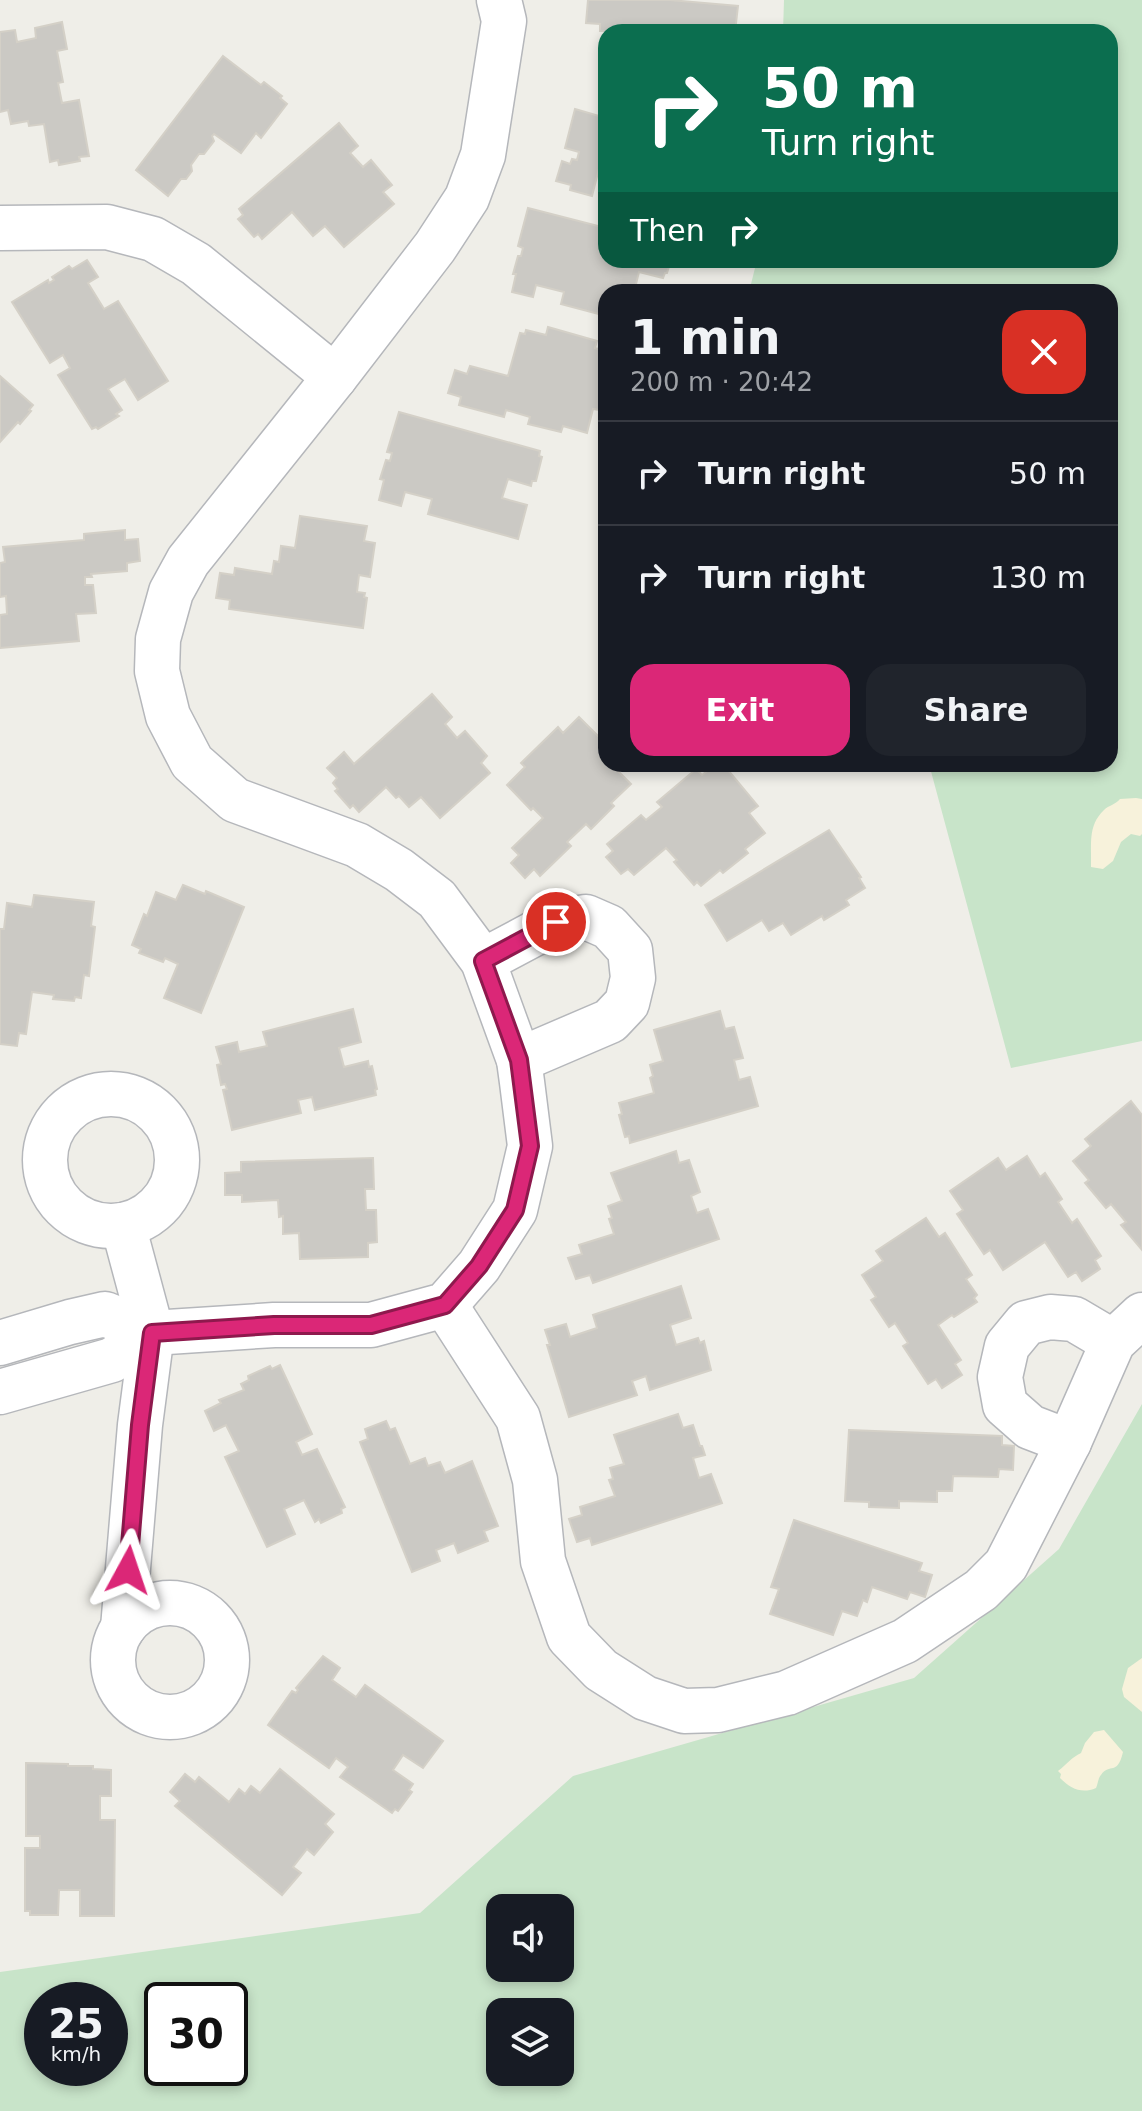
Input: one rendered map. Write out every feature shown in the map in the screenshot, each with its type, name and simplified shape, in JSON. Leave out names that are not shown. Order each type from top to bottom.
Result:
[{"type":"street","points":[[54,1378],[20,1337],[105,1314],[152,1333],[274,1325],[371,1325],[445,1305],[479,1266],[515,1210],[530,1146],[519,1060],[483,961],[437,899],[399,870],[357,845],[235,800],[192,762],[168,716],[157,671],[158,639],[171,592],[188,561],[435,247],[467,198],[483,155],[504,21],[499,0]]},
{"type":"street","points":[[0,228],[107,227],[153,239],[196,264],[335,377]]},
{"type":"street","points":[[483,961],[556,922],[586,917],[609,927],[630,950],[633,978],[627,1003],[610,1021],[519,1060]]},
{"type":"street","points":[[123,1225],[152,1333],[140,1425],[123,1628]]},
{"type":"street","points":[[445,1305],[518,1418],[535,1480],[543,1561],[569,1637],[601,1670],[645,1698],[684,1711],[718,1710],[787,1693],[905,1641],[981,1590],[1006,1565],[1127,1329],[1050,1317],[1026,1323],[1007,1346],[1000,1377],[1005,1405],[1030,1427],[1069,1442]]},
{"type":"street","points":[[0,1392],[112,1360],[152,1333]]},
{"type":"green space","points":[[784,0],[1142,0],[1142,1041],[1011,1068],[931,772],[1118,772],[1118,284],[751,284],[755,268],[1118,268],[1118,24],[783,24]]},
{"type":"green space","points":[[1142,1404],[1142,2111],[0,2111],[0,1972],[420,1913],[573,1776],[914,1678],[1059,1549]]},
{"type":"sand","points":[[1120,799],[1142,799],[1142,834],[1131,834],[1121,842],[1113,861],[1103,869],[1091,867],[1092,836],[1099,816]]},
{"type":"sand","points":[[1142,1658],[1142,1712],[1124,1697],[1122,1689],[1128,1668]]},
{"type":"sand","points":[[1104,1730],[1123,1752],[1118,1764],[1104,1771],[1096,1788],[1086,1791],[1073,1788],[1060,1778],[1058,1771],[1081,1753],[1094,1732]]},
{"type":"building","points":[[588,0],[670,0],[738,6],[736,24],[586,23]]},
{"type":"building","points":[[62,22],[67,49],[57,51],[63,82],[58,83],[62,103],[79,100],[89,156],[59,165],[58,160],[50,162],[44,124],[29,126],[28,121],[11,124],[8,110],[0,112],[0,32],[15,30],[17,42],[36,38],[35,28]]},
{"type":"building","points":[[223,56],[261,85],[264,82],[287,104],[261,138],[256,133],[241,153],[214,134],[214,141],[191,165],[192,171],[168,196],[136,170]]},
{"type":"building","points":[[575,109],[598,116],[598,173],[592,196],[570,190],[571,185],[556,181],[562,161],[570,164],[572,159],[577,160],[579,152],[565,148]]},
{"type":"building","points":[[339,123],[358,146],[350,153],[363,167],[371,160],[392,185],[383,192],[394,204],[344,247],[325,226],[313,236],[292,212],[262,239],[258,234],[254,237],[238,219],[243,215],[239,209]]},
{"type":"building","points":[[528,208],[598,226],[598,268],[669,268],[663,278],[639,272],[636,284],[598,284],[598,314],[561,304],[564,292],[536,285],[533,297],[512,292],[516,274],[513,274],[523,248],[518,246]]},
{"type":"building","points":[[87,260],[98,277],[88,283],[104,309],[118,301],[168,381],[138,400],[125,379],[108,389],[122,410],[116,414],[119,416],[98,429],[92,429],[58,375],[70,368],[63,355],[50,363],[12,302],[48,280],[49,283],[54,280],[52,277],[69,266],[72,269]]},
{"type":"building","points":[[548,327],[597,341],[598,410],[593,409],[587,433],[563,426],[561,432],[528,424],[530,417],[506,410],[504,417],[459,405],[461,397],[448,393],[455,370],[467,374],[470,366],[508,376],[520,333],[525,334],[526,330],[546,335]]},
{"type":"building","points":[[0,376],[33,405],[20,424],[18,422],[0,442]]},
{"type":"building","points":[[399,412],[540,451],[539,456],[542,457],[536,481],[532,481],[531,486],[508,479],[502,498],[527,505],[518,539],[428,514],[432,499],[405,492],[401,506],[379,500],[384,480],[380,479],[386,460],[390,461],[392,453],[387,452]]},
{"type":"building","points":[[300,516],[367,526],[364,541],[375,543],[370,577],[359,575],[357,592],[365,593],[364,597],[367,598],[363,628],[229,609],[230,600],[216,598],[220,573],[234,575],[235,568],[272,574],[274,561],[279,562],[281,546],[295,548]]},
{"type":"building","points":[[125,530],[125,540],[138,539],[140,561],[127,563],[127,571],[85,577],[85,585],[93,585],[96,613],[76,614],[79,641],[0,648],[0,615],[7,614],[6,596],[0,597],[0,563],[5,562],[3,547],[84,540],[84,534]]},
{"type":"building","points":[[432,694],[452,717],[445,724],[457,738],[465,731],[487,756],[481,763],[490,773],[440,818],[421,797],[409,807],[386,787],[359,812],[353,805],[350,808],[335,791],[338,789],[333,783],[337,778],[327,768],[344,752],[354,764]]},
{"type":"building","points":[[579,717],[598,736],[598,772],[619,772],[631,784],[591,829],[586,824],[567,842],[571,846],[540,876],[534,869],[525,878],[511,863],[519,855],[512,848],[543,818],[507,785],[525,767],[521,763],[558,727],[563,733]]},
{"type":"building","points":[[692,772],[702,775],[706,772],[730,772],[758,806],[749,813],[765,833],[745,849],[748,853],[701,886],[697,882],[694,885],[666,848],[634,875],[628,869],[621,874],[606,857],[613,851],[607,844],[641,815],[646,820],[662,807],[657,802]]},
{"type":"building","points":[[829,830],[861,877],[865,888],[846,900],[849,905],[824,920],[822,916],[791,935],[783,923],[769,931],[762,920],[727,941],[705,905]]},
{"type":"building","points":[[183,885],[244,907],[201,1013],[164,998],[178,964],[139,953],[141,949],[132,945],[156,892],[176,900]]},
{"type":"building","points":[[34,895],[94,902],[91,926],[95,927],[89,976],[84,975],[81,998],[75,997],[74,1001],[53,999],[54,995],[32,992],[26,1034],[19,1033],[17,1046],[0,1044],[0,929],[4,929],[7,903],[32,907]]},
{"type":"building","points":[[353,1009],[361,1042],[339,1048],[344,1067],[368,1061],[369,1067],[372,1066],[376,1095],[315,1110],[312,1097],[298,1100],[301,1113],[232,1130],[223,1090],[227,1089],[225,1084],[221,1085],[217,1065],[221,1064],[216,1047],[237,1042],[239,1052],[267,1046],[263,1032]]},
{"type":"building","points":[[720,1011],[725,1029],[734,1027],[743,1058],[734,1060],[739,1080],[750,1077],[758,1106],[630,1143],[629,1136],[625,1137],[619,1103],[654,1093],[650,1065],[663,1061],[654,1030]]},
{"type":"building","points":[[1131,1101],[1142,1115],[1142,1250],[1121,1225],[1126,1222],[1111,1204],[1106,1208],[1085,1183],[1089,1180],[1073,1161],[1091,1146],[1085,1139]]},
{"type":"building","points":[[676,1151],[679,1163],[689,1160],[700,1192],[691,1196],[697,1213],[708,1209],[719,1239],[593,1283],[590,1275],[576,1279],[568,1258],[582,1254],[579,1245],[614,1234],[608,1206],[622,1201],[611,1173]]},
{"type":"building","points":[[1027,1156],[1040,1177],[1045,1173],[1062,1199],[1058,1202],[1072,1223],[1077,1219],[1101,1256],[1095,1260],[1100,1269],[1082,1281],[1076,1272],[1068,1277],[1045,1242],[1003,1270],[990,1250],[984,1254],[957,1214],[963,1210],[950,1191],[998,1158],[1006,1170]]},
{"type":"building","points":[[373,1158],[374,1189],[365,1189],[366,1210],[376,1210],[377,1242],[368,1243],[368,1257],[300,1259],[299,1233],[283,1234],[283,1216],[279,1217],[278,1200],[242,1202],[242,1195],[225,1195],[225,1173],[241,1172],[241,1162]]},
{"type":"building","points":[[926,1218],[939,1237],[945,1233],[972,1275],[966,1279],[977,1295],[974,1298],[977,1302],[938,1325],[961,1360],[955,1364],[962,1375],[942,1388],[936,1379],[928,1384],[903,1346],[908,1343],[895,1323],[889,1327],[871,1300],[876,1297],[862,1275],[883,1261],[876,1251]]},
{"type":"building","points":[[681,1286],[691,1318],[670,1325],[676,1345],[698,1338],[700,1343],[704,1341],[711,1370],[650,1390],[646,1376],[632,1381],[637,1395],[569,1417],[545,1330],[566,1324],[570,1337],[597,1328],[593,1315]]},
{"type":"building","points":[[280,1365],[312,1434],[296,1442],[302,1455],[317,1449],[345,1507],[341,1509],[342,1513],[321,1523],[319,1519],[315,1522],[304,1500],[284,1509],[295,1534],[267,1547],[225,1457],[239,1451],[226,1425],[214,1431],[205,1411],[221,1403],[219,1400],[244,1390],[241,1384],[249,1380],[248,1376]]},
{"type":"building","points":[[678,1414],[683,1428],[693,1425],[705,1455],[693,1458],[699,1478],[711,1474],[722,1503],[592,1545],[590,1538],[577,1542],[569,1519],[582,1515],[580,1507],[615,1496],[609,1480],[613,1479],[610,1468],[624,1464],[614,1435]]},
{"type":"building","points":[[386,1421],[390,1430],[395,1428],[410,1464],[425,1458],[428,1466],[440,1462],[445,1473],[472,1461],[498,1526],[484,1531],[488,1541],[458,1553],[454,1543],[436,1550],[440,1561],[412,1572],[360,1442],[368,1439],[365,1429]]},
{"type":"building","points":[[849,1430],[1002,1436],[1002,1445],[1014,1446],[1013,1470],[999,1469],[998,1477],[953,1476],[952,1491],[937,1491],[937,1502],[899,1501],[899,1508],[869,1507],[869,1502],[845,1501]]},
{"type":"building","points":[[794,1520],[922,1563],[919,1571],[932,1575],[925,1597],[910,1592],[907,1599],[872,1587],[867,1602],[863,1600],[857,1616],[842,1611],[833,1635],[770,1614],[779,1589],[771,1587]]},
{"type":"building","points":[[323,1656],[340,1668],[332,1680],[356,1697],[365,1685],[443,1741],[423,1768],[403,1755],[393,1770],[413,1784],[409,1790],[412,1792],[398,1811],[395,1809],[392,1813],[340,1777],[348,1767],[336,1758],[329,1768],[268,1725],[292,1691],[296,1693],[296,1688]]},
{"type":"building","points":[[26,1763],[93,1766],[93,1769],[111,1770],[111,1796],[100,1796],[100,1820],[115,1820],[114,1916],[80,1916],[80,1890],[59,1890],[58,1915],[30,1915],[30,1911],[25,1911],[25,1848],[40,1848],[40,1836],[26,1836]]},
{"type":"building","points":[[280,1769],[334,1814],[325,1824],[333,1832],[314,1855],[307,1849],[293,1867],[301,1873],[282,1895],[175,1806],[180,1801],[170,1792],[185,1774],[195,1782],[199,1777],[229,1802],[239,1789],[245,1794],[251,1786],[260,1793]]},
{"type":"route","points":[[128,1570],[140,1425],[152,1333],[274,1325],[371,1325],[445,1305],[479,1266],[515,1210],[530,1146],[519,1060],[483,961],[556,922]]}]
